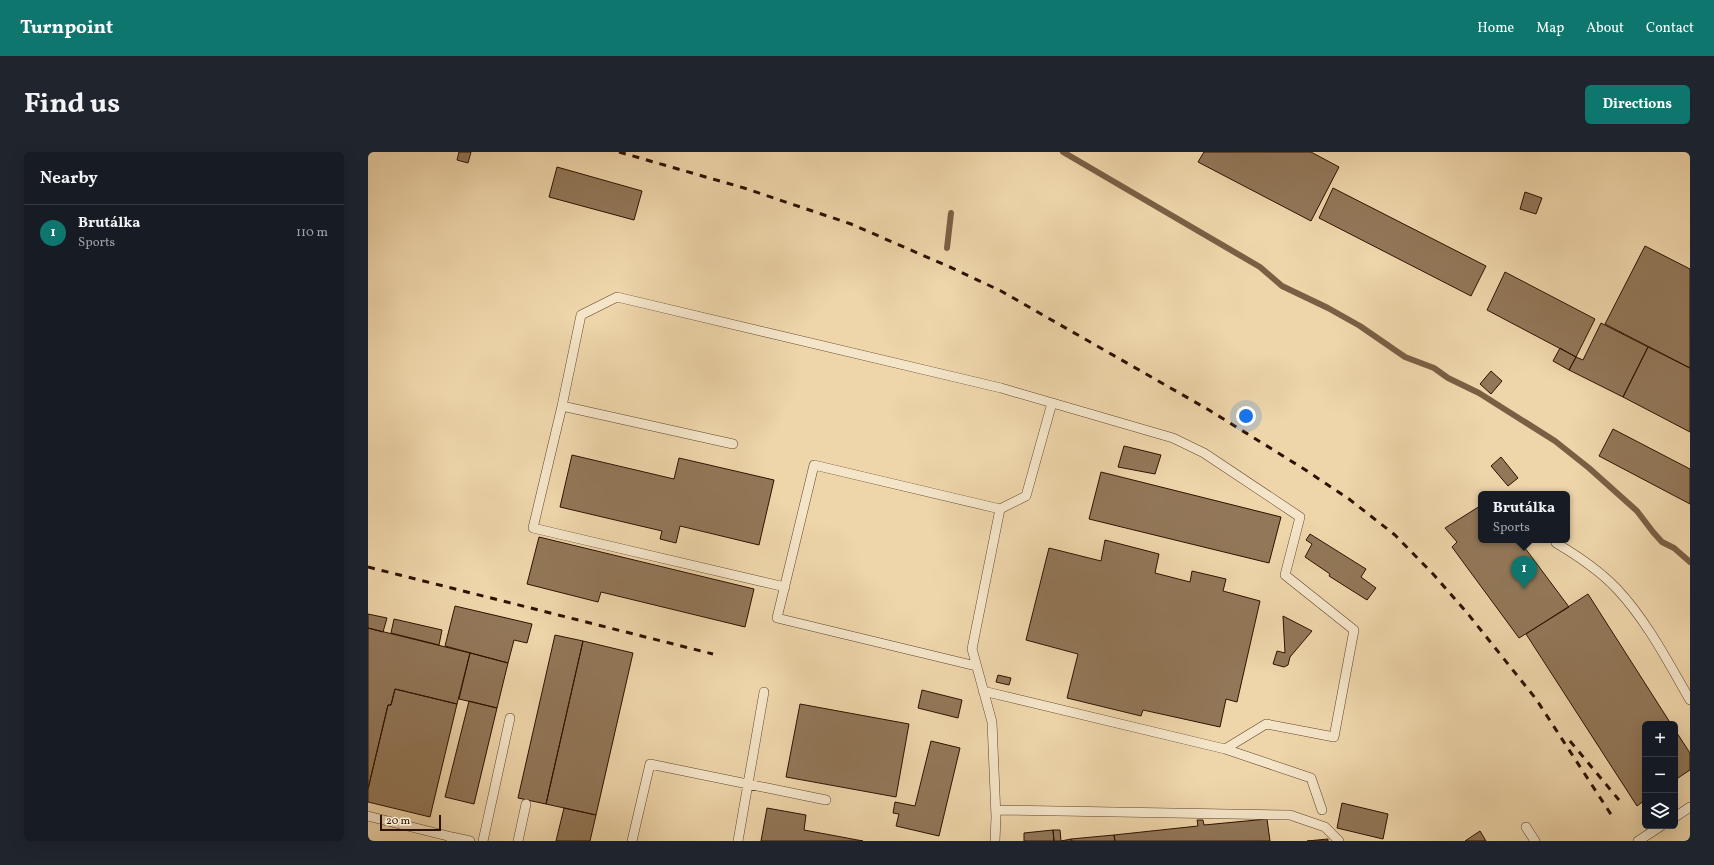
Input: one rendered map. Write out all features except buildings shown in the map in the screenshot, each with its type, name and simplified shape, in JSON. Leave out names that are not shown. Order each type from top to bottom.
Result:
[{"type":"lane","points":[[784,588],[533,528],[562,406],[581,315],[617,297],[993,386],[1173,438],[1204,453],[1300,518],[1285,575],[1354,630],[1334,737],[1266,724],[1225,749]]},
{"type":"lane","points":[[976,666],[777,618],[814,465],[1000,509],[1026,496],[1052,403]]},
{"type":"lane","points":[[562,406],[733,444]]},
{"type":"lane","points":[[995,841],[996,810],[992,722],[972,648],[1000,509]]},
{"type":"lane","points":[[1556,543],[1589,563],[1617,588],[1647,627],[1690,700]]},
{"type":"lane","points":[[983,691],[1225,749],[1311,778],[1322,810]]},
{"type":"lane","points":[[738,841],[764,692]]},
{"type":"lane","points":[[483,841],[510,718]]},
{"type":"lane","points":[[632,841],[650,764],[826,800]]},
{"type":"lane","points":[[518,841],[526,804]]},
{"type":"lane","points":[[1678,815],[1690,807]]},
{"type":"lane","points":[[996,810],[1290,815],[1325,827],[1339,841]]},
{"type":"lane","points":[[368,816],[451,839],[470,841]]},
{"type":"lane","points":[[1526,827],[1534,841]]},
{"type":"lane","points":[[1638,841],[1656,829]]},
{"type":"waterway","points":[[1063,152],[1260,267],[1282,286],[1328,308],[1360,326],[1405,357],[1434,368],[1448,378],[1479,393],[1555,441],[1589,468],[1637,511],[1662,542],[1674,548],[1690,562]]},
{"type":"waterway","points":[[947,248],[951,213]]},
{"type":"railway","points":[[619,152],[744,188],[851,224],[1001,291],[1209,410],[1349,499],[1395,535],[1434,575],[1468,614],[1536,699],[1612,816]]},
{"type":"railway","points":[[368,567],[713,654]]},
{"type":"railway","points":[[1570,741],[1619,800]]},
{"type":"place","name":"Brutálka","points":[[1524,589]]}]
